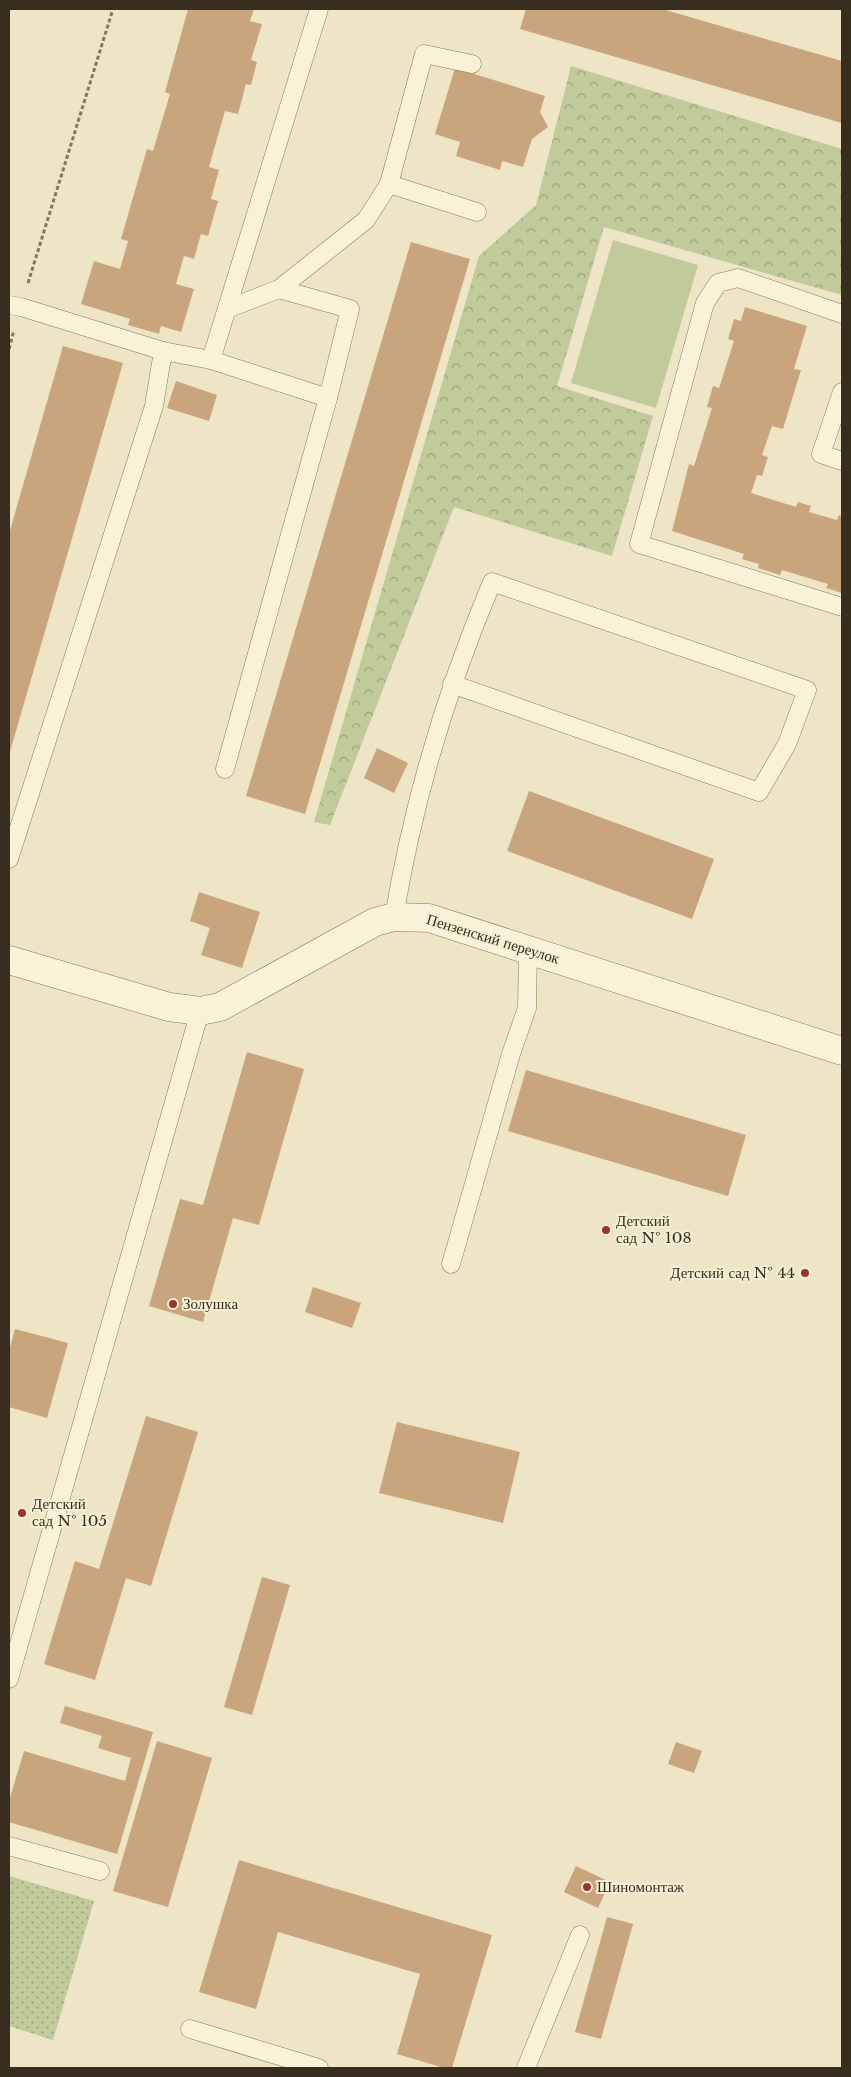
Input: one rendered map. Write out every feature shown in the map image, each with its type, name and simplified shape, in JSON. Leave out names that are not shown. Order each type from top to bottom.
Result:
[{"type":"street","name":"Пензенский переулок","points":[[9,960],[169,1007],[200,1011],[220,1007],[375,922],[394,917],[429,918],[842,1051]]},
{"type":"lane","points":[[211,360],[319,9]]},
{"type":"lane","points":[[227,309],[280,289],[366,220],[389,184],[424,54],[472,64]]},
{"type":"lane","points":[[389,184],[477,212]]},
{"type":"lane","points":[[842,314],[738,278],[718,283],[705,303],[639,544],[842,607]]},
{"type":"lane","points":[[225,769],[328,398],[350,309],[280,289]]},
{"type":"lane","points":[[15,306],[163,351],[211,360],[328,398]]},
{"type":"lane","points":[[9,859],[154,406],[163,351]]},
{"type":"lane","points":[[842,392],[821,454],[842,461]]},
{"type":"lane","points":[[394,917],[404,858],[452,684],[492,582],[807,690],[787,744],[759,792],[452,684]]},
{"type":"lane","points":[[451,1264],[511,1054],[527,1008],[528,949]]},
{"type":"lane","points":[[9,1679],[200,1011]]},
{"type":"lane","points":[[9,1846],[100,1871]]},
{"type":"lane","points":[[526,2068],[580,1935]]},
{"type":"lane","points":[[190,2029],[319,2068]]},
{"type":"path","points":[[9,349],[15,306],[113,9]]},
{"type":"green space","points":[[571,66],[842,149],[842,295],[604,227],[557,386],[653,416],[612,556],[454,507],[330,825],[314,822],[479,256],[536,205]]},
{"type":"green space","points":[[613,240],[698,265],[656,408],[571,383]]},
{"type":"green space","points":[[9,1876],[94,1901],[53,2040],[9,2026]]},
{"type":"building","points":[[188,9],[254,9],[250,21],[262,24],[251,60],[257,62],[251,85],[246,84],[238,114],[225,111],[209,167],[219,170],[211,199],[218,201],[208,236],[201,234],[194,259],[184,256],[176,284],[194,289],[181,332],[161,326],[159,334],[128,325],[130,319],[81,304],[94,261],[120,269],[128,241],[121,239],[147,149],[153,151],[170,94],[165,92]]},
{"type":"building","points":[[526,9],[662,9],[842,61],[842,123],[520,29]]},
{"type":"building","points":[[455,68],[545,96],[540,112],[548,127],[532,139],[523,167],[502,161],[500,170],[456,156],[460,142],[435,134]]},
{"type":"building","points":[[411,242],[470,259],[305,814],[246,796]]},
{"type":"building","points":[[745,307],[807,326],[794,369],[801,370],[783,429],[772,426],[762,455],[768,457],[762,476],[757,475],[751,493],[796,507],[798,502],[811,506],[809,512],[837,520],[839,515],[842,516],[842,593],[826,588],[828,584],[782,570],[780,575],[758,568],[759,564],[742,559],[744,554],[672,531],[689,464],[694,466],[712,408],[707,407],[713,386],[719,388],[734,341],[728,339],[734,319],[741,321]]},
{"type":"building","points":[[63,346],[123,363],[9,755],[9,534]]},
{"type":"building","points":[[176,381],[217,395],[209,421],[167,408]]},
{"type":"building","points":[[377,748],[408,763],[394,793],[364,778]]},
{"type":"building","points":[[529,791],[714,859],[692,919],[507,851]]},
{"type":"building","points":[[199,892],[260,912],[242,968],[201,955],[210,928],[190,921]]},
{"type":"building","points":[[247,1052],[304,1069],[259,1225],[233,1218],[203,1322],[149,1306],[180,1199],[203,1205]]},
{"type":"building","points":[[526,1070],[746,1135],[728,1196],[508,1131]]},
{"type":"building","points":[[313,1287],[361,1303],[352,1328],[305,1312]]},
{"type":"building","points":[[15,1329],[68,1343],[47,1418],[9,1407],[9,1351]]},
{"type":"building","points":[[146,1416],[198,1432],[151,1586],[126,1578],[95,1680],[44,1664],[75,1561],[99,1569]]},
{"type":"building","points":[[397,1422],[520,1452],[503,1523],[379,1493]]},
{"type":"building","points":[[262,1577],[290,1585],[252,1715],[224,1707]]},
{"type":"building","points":[[65,1706],[153,1732],[117,1854],[9,1822],[9,1801],[24,1751],[125,1781],[131,1758],[98,1748],[102,1736],[60,1723]]},
{"type":"building","points":[[157,1741],[212,1758],[168,1907],[113,1891]]},
{"type":"building","points":[[676,1742],[702,1751],[694,1773],[668,1764]]},
{"type":"building","points":[[239,1860],[492,1935],[452,2068],[444,2068],[397,2054],[420,1974],[278,1932],[256,2009],[199,1992]]},
{"type":"building","name":"Шиномонтаж","points":[[576,1866],[610,1882],[598,1908],[564,1892]]},
{"type":"building","points":[[607,1917],[633,1924],[601,2039],[575,2032]]},
{"type":"place","name":"Детский сад № 108","points":[[606,1230]]},
{"type":"place","name":"Детский сад № 44","points":[[805,1273]]},
{"type":"place","name":"Золушка","points":[[173,1304]]},
{"type":"place","name":"Детский сад № 105","points":[[22,1513]]},
{"type":"place","name":"Шиномонтаж","points":[[587,1887]]}]
